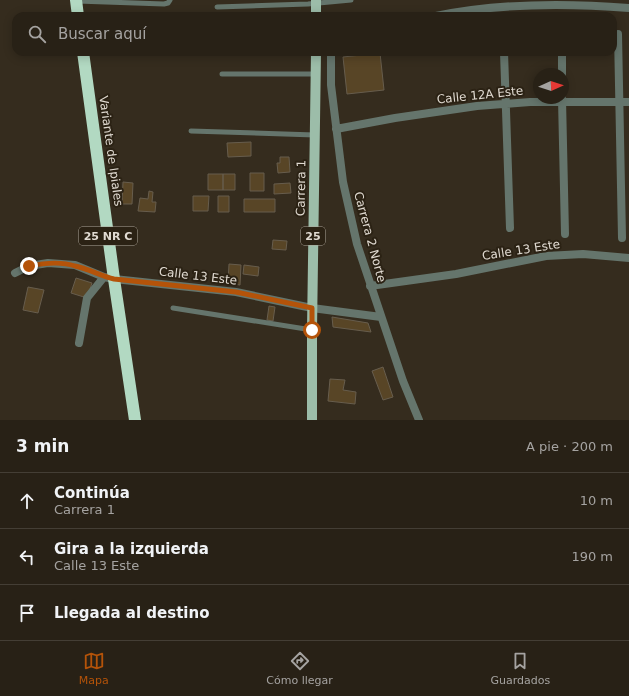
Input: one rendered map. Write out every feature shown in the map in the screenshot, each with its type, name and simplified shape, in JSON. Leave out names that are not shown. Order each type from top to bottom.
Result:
[{"type":"highway","points":[[76,1],[77,12]]},
{"type":"highway","name":"Variante de Ipiales","points":[[83,56],[109,278],[135,420]]},
{"type":"main road","name":"Carrera 1","points":[[312,420],[316,56]]},
{"type":"street","points":[[462,12],[513,7],[584,6],[629,8]]},
{"type":"street","points":[[618,34],[622,238]]},
{"type":"street","name":"Carrera 2 Norte","points":[[331,56],[331,85],[343,182],[357,244],[403,381],[419,420]]},
{"type":"street","points":[[504,56],[510,228]]},
{"type":"street","points":[[562,56],[562,68]]},
{"type":"street","name":"Calle 12A Este","points":[[569,100],[629,102]]},
{"type":"street","name":"Calle 12A Este","points":[[336,129],[446,110],[533,102]]},
{"type":"street","points":[[562,104],[565,234]]},
{"type":"street","name":"Calle 13 Este","points":[[370,286],[456,274],[546,256],[583,254],[629,258]]},
{"type":"street","name":"Calle 13 Este","points":[[15,273],[29,266],[48,263],[75,265],[109,278],[236,292],[312,308],[381,317]]},
{"type":"street","points":[[79,343],[87,298],[109,278]]},
{"type":"lane","points":[[76,1],[164,4],[168,3],[170,0]]},
{"type":"lane","points":[[217,8],[351,0]]},
{"type":"lane","points":[[222,74],[315,74]]},
{"type":"lane","points":[[191,131],[315,135]]},
{"type":"lane","points":[[173,308],[312,330]]},
{"type":"building","points":[[380,56],[384,90],[347,94],[343,57]]},
{"type":"building","points":[[251,142],[251,156],[228,157],[227,143]]},
{"type":"building","points":[[280,157],[289,157],[290,172],[278,173],[277,163],[280,163]]},
{"type":"building","points":[[250,173],[264,173],[264,191],[250,191]]},
{"type":"building","points":[[208,174],[223,174],[223,190],[208,190]]},
{"type":"building","points":[[223,174],[235,174],[235,190],[223,190]]},
{"type":"building","points":[[123,182],[133,183],[132,204],[122,204]]},
{"type":"building","points":[[290,183],[291,193],[274,194],[274,184]]},
{"type":"building","points":[[149,191],[153,192],[152,202],[156,202],[155,212],[138,211],[140,198],[148,199]]},
{"type":"building","points":[[193,196],[209,196],[208,211],[193,211]]},
{"type":"building","points":[[218,196],[229,196],[229,212],[218,212]]},
{"type":"building","points":[[244,199],[275,199],[275,212],[244,212]]},
{"type":"building","points":[[273,240],[287,241],[286,250],[272,249]]},
{"type":"building","points":[[229,264],[241,265],[240,285],[228,283]]},
{"type":"building","points":[[244,265],[259,267],[258,276],[243,274]]},
{"type":"building","points":[[76,278],[92,283],[87,298],[71,293]]},
{"type":"building","points":[[28,287],[44,290],[38,313],[23,310]]},
{"type":"building","points":[[269,306],[275,307],[273,321],[267,320]]},
{"type":"building","points":[[332,317],[368,323],[371,332],[333,327]]},
{"type":"building","points":[[383,367],[393,397],[383,400],[372,371]]},
{"type":"building","points":[[330,379],[345,380],[343,390],[356,392],[355,404],[328,401]]},
{"type":"route","points":[[29,266],[48,263],[75,265],[104,277],[114,279],[236,292],[312,308],[312,330]]}]
